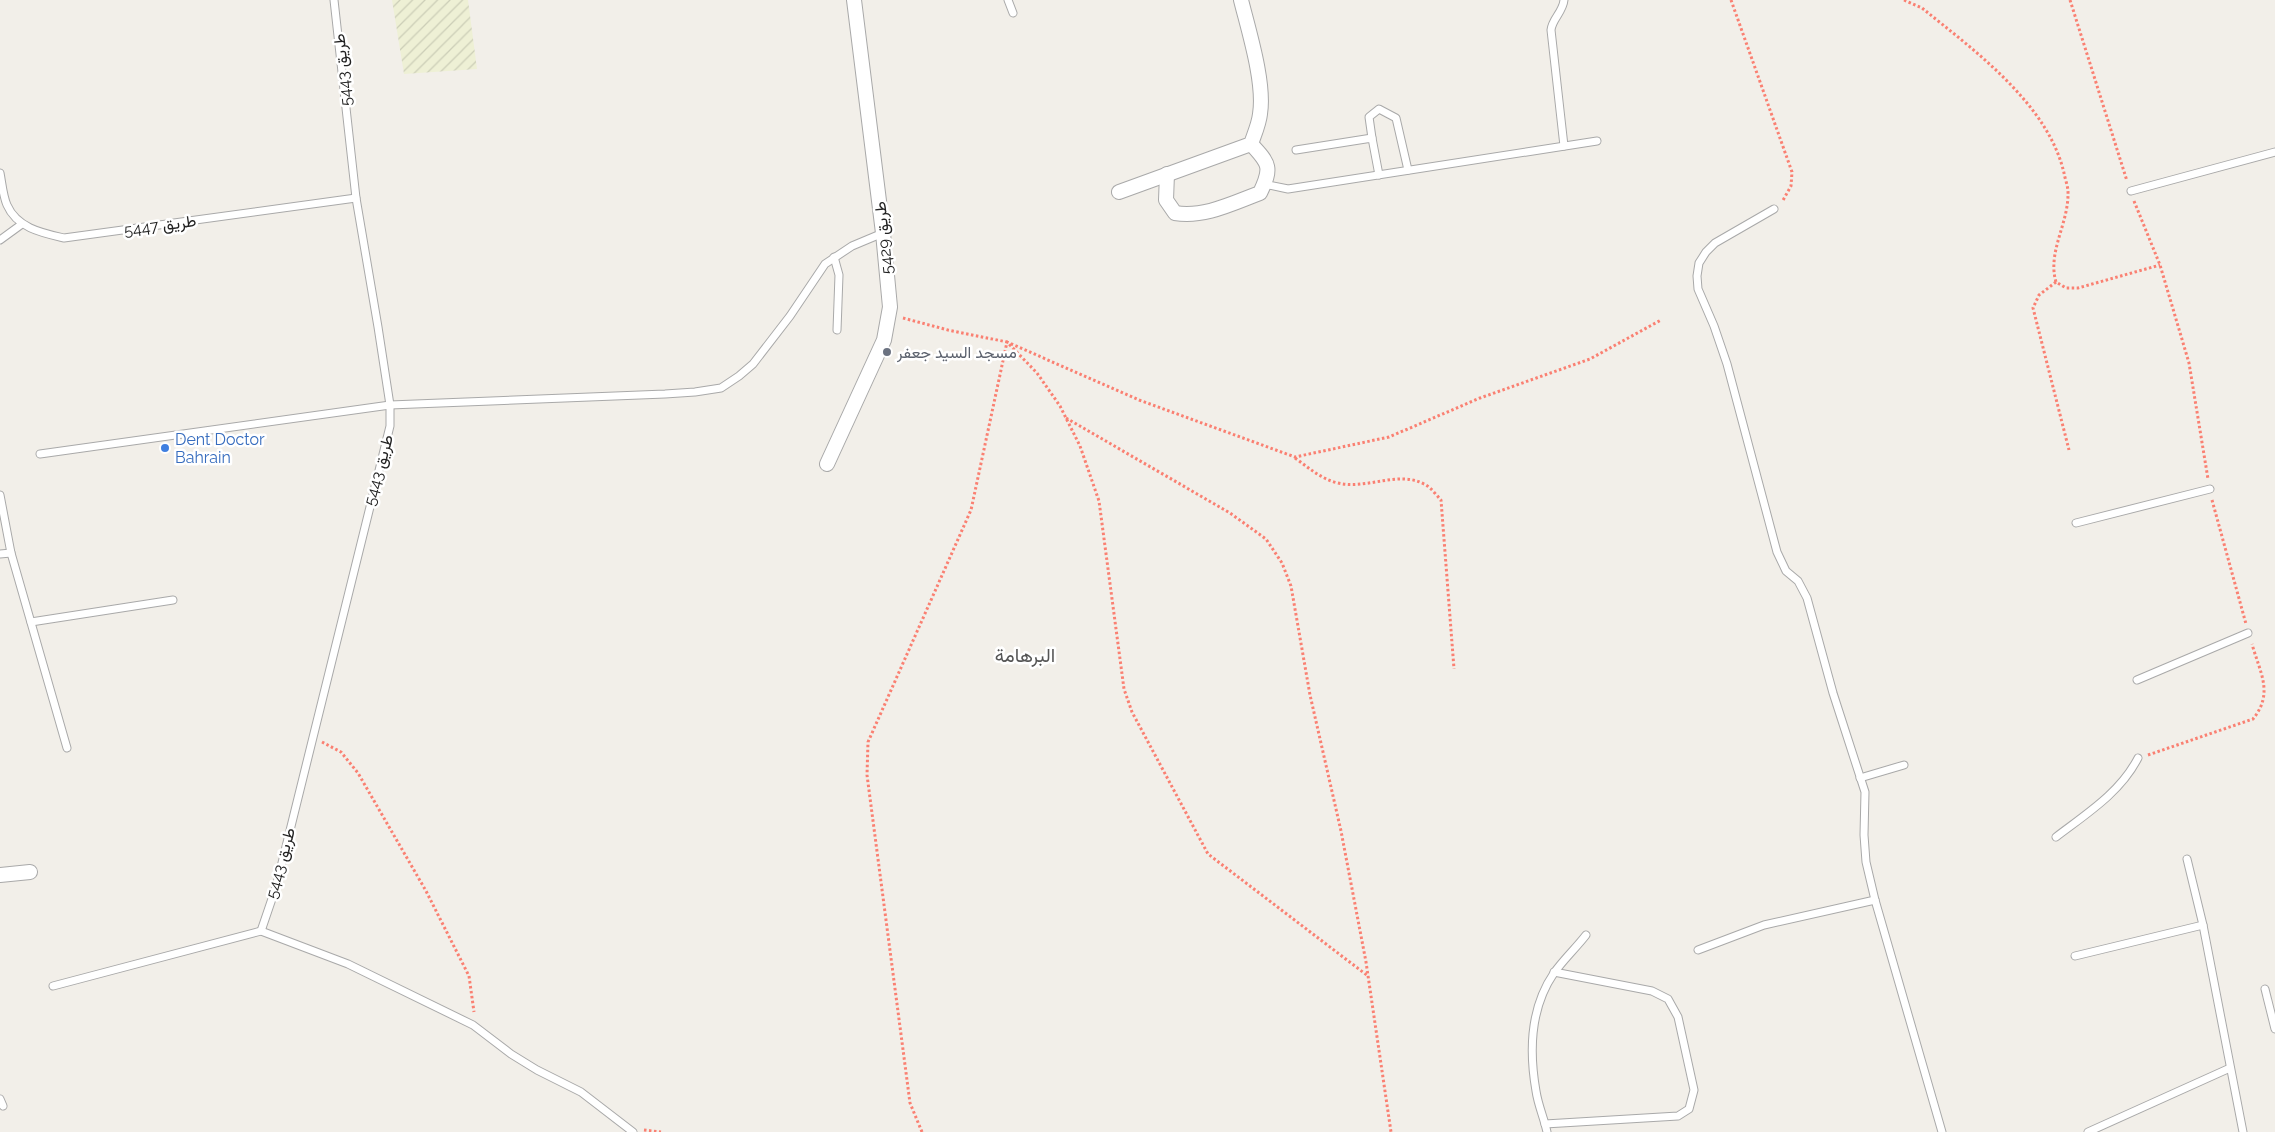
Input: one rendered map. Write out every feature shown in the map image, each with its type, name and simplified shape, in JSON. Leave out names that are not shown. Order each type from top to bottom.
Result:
[{"type":"street","name":"طريق 5429","points":[[827,464],[884,340],[888,314],[888,278],[854,0]]},
{"type":"street","points":[[1241,0],[1254,52],[1260,94],[1260,114],[1251,144]]},
{"type":"street","points":[[1119,192],[1251,144]]},
{"type":"street","points":[[1167,174],[1166,200],[1175,213],[1188,216],[1212,211],[1260,193],[1268,176],[1268,164],[1251,144]]},
{"type":"street","points":[[0,875],[30,872]]},
{"type":"lane","name":"طريق 5443","points":[[261,931],[276,887],[390,426],[390,406],[356,198],[334,0]]},
{"type":"lane","points":[[1008,0],[1013,13]]},
{"type":"lane","points":[[1564,0],[1561,11],[1553,22],[1551,30],[1564,146]]},
{"type":"lane","points":[[1379,175],[1369,117],[1372,112],[1379,109],[1396,118],[1408,170]]},
{"type":"lane","points":[[1296,150],[1372,138]]},
{"type":"lane","points":[[1264,184],[1288,189],[1597,140]]},
{"type":"lane","points":[[2131,192],[2275,152]]},
{"type":"lane","name":"طريق 5447","points":[[0,173],[7,206],[22,224],[40,233],[64,238],[356,198]]},
{"type":"lane","points":[[1774,209],[1716,243],[1706,252],[1699,263],[1698,289],[1725,356],[1777,552],[1786,571],[1798,581],[1808,598],[1833,692],[1865,792],[1864,836],[1866,862],[1875,900],[1942,1132]]},
{"type":"lane","points":[[0,240],[22,224]]},
{"type":"lane","points":[[40,454],[390,406],[666,394],[721,388],[753,364],[825,264],[852,246],[883,233]]},
{"type":"lane","points":[[834,257],[839,275],[837,330]]},
{"type":"lane","points":[[2076,523],[2210,489]]},
{"type":"lane","points":[[0,495],[12,554],[67,748]]},
{"type":"lane","points":[[0,554],[12,554]]},
{"type":"lane","points":[[31,622],[172,600]]},
{"type":"lane","points":[[2137,680],[2248,634]]},
{"type":"lane","points":[[2056,837],[2107,798],[2131,772],[2138,758]]},
{"type":"lane","points":[[1860,778],[1904,765]]},
{"type":"lane","points":[[2187,859],[2203,925],[2243,1132]]},
{"type":"lane","points":[[1698,950],[1764,925],[1875,900]]},
{"type":"lane","points":[[2075,956],[2203,925]]},
{"type":"lane","points":[[53,986],[261,931],[348,964],[473,1025],[518,1058],[581,1092],[633,1132]]},
{"type":"lane","points":[[1547,1132],[1536,1092],[1531,1046],[1542,993],[1554,972],[1586,935]]},
{"type":"lane","points":[[1545,1124],[1678,1116],[1689,1109],[1694,1090],[1678,1017],[1668,999],[1652,992],[1554,972]]},
{"type":"lane","points":[[2265,989],[2275,1029]]},
{"type":"lane","points":[[2088,1132],[2230,1068]]},
{"type":"lane","points":[[0,1099],[3,1106]]},
{"type":"path","points":[[1731,0],[1792,172],[1791,186],[1785,199],[1774,209]]},
{"type":"path","points":[[1904,0],[1922,8],[2016,89],[2045,126],[2060,156],[2068,192],[2055,254],[2054,273],[2056,282],[2066,288],[2078,288],[2160,265]]},
{"type":"path","points":[[2070,0],[2131,192],[2160,265],[2189,363],[2215,516],[2265,694],[2262,708],[2253,719],[2138,758]]},
{"type":"path","points":[[2056,282],[2039,295],[2033,308],[2069,450]]},
{"type":"path","points":[[888,314],[948,330],[1007,342],[1139,400],[1295,457],[1322,478],[1339,483],[1357,485],[1409,478],[1426,484],[1441,500],[1454,669]]},
{"type":"path","points":[[1295,457],[1389,437],[1480,398],[1590,359],[1661,320]]},
{"type":"path","points":[[1007,342],[1036,373],[1066,418],[1080,446],[1099,501],[1124,689],[1132,712],[1208,854],[1368,976]]},
{"type":"path","points":[[922,1132],[910,1103],[866,775],[868,742],[971,510],[1007,342]]},
{"type":"path","points":[[1066,418],[1230,513],[1266,539],[1282,564],[1291,586],[1310,695],[1341,831],[1368,976],[1391,1132]]},
{"type":"path","points":[[312,738],[341,752],[358,773],[426,891],[468,976],[474,1003],[473,1025]]},
{"type":"green space","points":[[392,0],[468,0],[477,69],[404,74]]},
{"type":"place","name":"مسجد السيد جعفر","points":[[887,352]]},
{"type":"place","name":"Dent Doctor Bahrain","points":[[165,448]]},
{"type":"district","name":"البرهامة","points":[[1025,655]]}]
